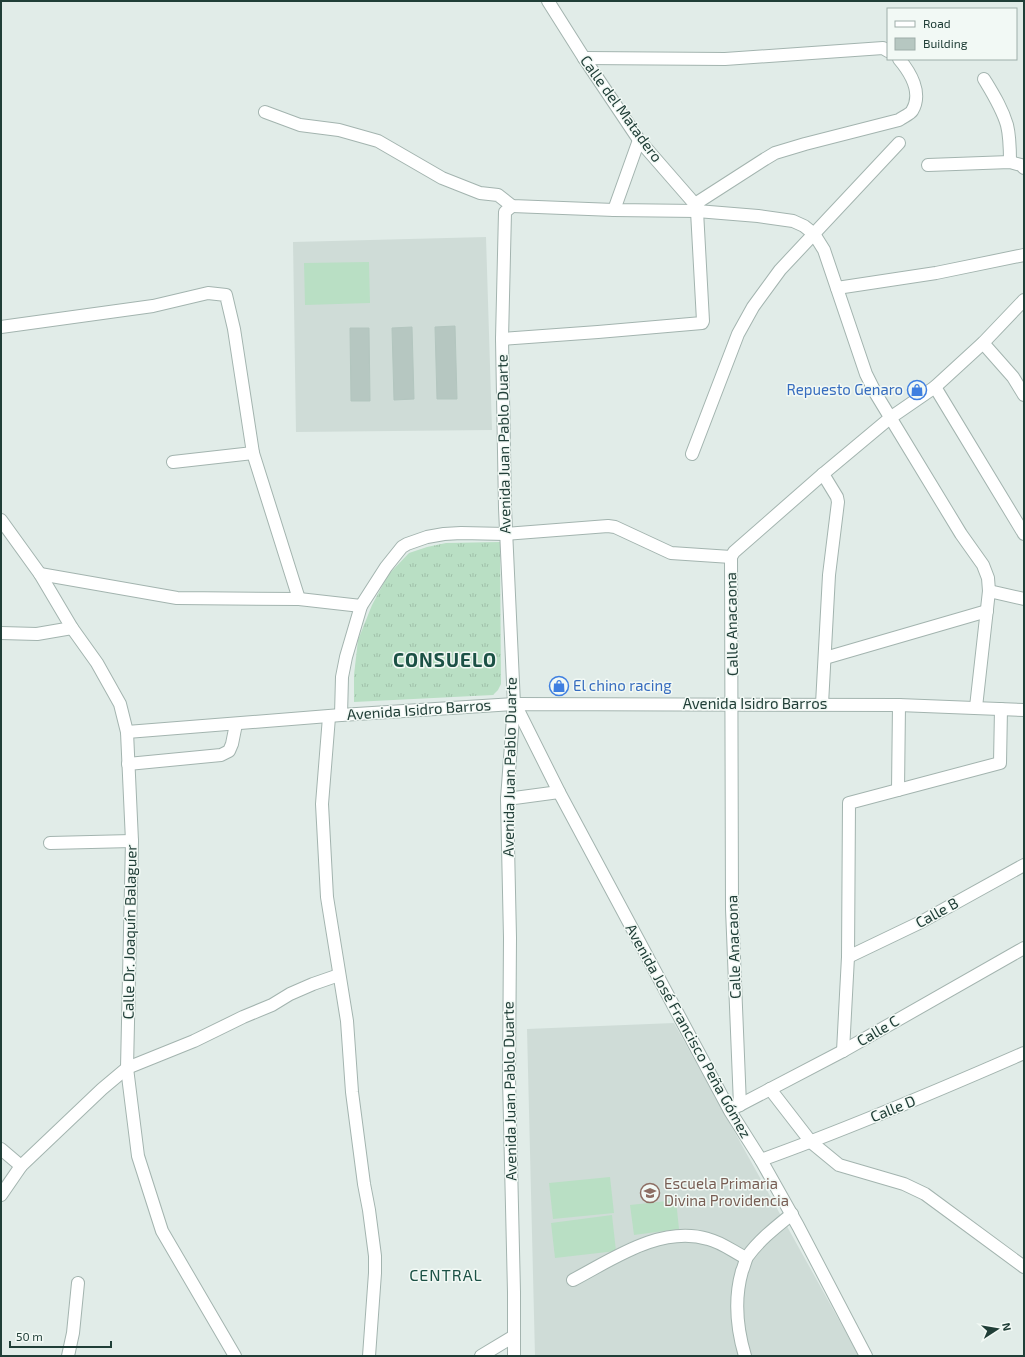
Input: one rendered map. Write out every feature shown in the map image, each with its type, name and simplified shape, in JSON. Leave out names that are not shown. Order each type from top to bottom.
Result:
[{"type":"street","name":"Calle del Matadero","points":[[548,1],[639,140],[698,209]]},
{"type":"street","points":[[584,58],[725,59],[883,48],[887,50]]},
{"type":"street","points":[[698,209],[770,156],[805,144],[899,120],[912,111],[917,97],[913,81],[900,60]]},
{"type":"street","points":[[984,79],[1000,106],[1007,125],[1010,162]]},
{"type":"street","points":[[264,112],[300,125],[339,130],[378,141],[442,178],[480,193],[498,195],[512,206],[614,210],[698,209],[793,221],[804,226],[814,234],[824,250],[866,374],[890,418],[961,534],[983,564],[988,578],[987,611],[976,707]]},
{"type":"street","points":[[614,210],[639,140]]},
{"type":"street","points":[[692,454],[738,334],[753,307],[780,270],[899,143]]},
{"type":"street","points":[[928,165],[1010,162],[1021,165],[1024,168]]},
{"type":"street","name":"Avenida Juan Pablo Duarte","points":[[512,206],[505,212],[502,338],[506,534],[514,704],[507,798],[510,938],[509,1078],[514,1356]]},
{"type":"street","points":[[502,338],[702,323],[698,209]]},
{"type":"street","points":[[837,288],[936,273],[1024,255]]},
{"type":"street","points":[[1,328],[153,306],[208,293],[226,295],[234,329],[253,454],[299,599]]},
{"type":"street","name":"Calle Anacaona","points":[[740,1105],[732,909],[731,557],[734,552],[823,474],[890,418],[935,387],[983,343],[1024,300]]},
{"type":"street","points":[[983,343],[1013,377],[1024,395]]},
{"type":"street","points":[[935,387],[1024,534]]},
{"type":"street","points":[[173,462],[253,454]]},
{"type":"street","points":[[822,704],[826,658],[829,575],[838,502],[837,497],[823,474]]},
{"type":"street","name":"Calle Dr. Joaquín Balaguer","points":[[1,520],[40,574],[72,628],[97,663],[120,704],[127,732],[132,841],[127,1068],[138,1156],[162,1232],[235,1356]]},
{"type":"street","points":[[369,1356],[375,1281],[375,1256],[352,1092],[347,1021],[326,897],[323,818],[323,787],[335,716],[346,657],[361,606],[386,567],[402,548],[412,541],[427,536],[462,532],[506,534],[612,526],[671,553],[731,557]]},
{"type":"street","points":[[40,574],[177,598],[299,599],[361,606]]},
{"type":"street","points":[[988,591],[1024,599]]},
{"type":"street","points":[[826,658],[987,611]]},
{"type":"street","points":[[1,633],[37,634],[72,628]]},
{"type":"street","name":"Avenida Isidro Barros","points":[[127,732],[514,704],[822,704],[976,707],[1024,710]]},
{"type":"street","name":"Avenida José Francisco Peña Gómez","points":[[514,704],[559,792],[730,1111],[792,1214],[866,1356]]},
{"type":"street","points":[[898,790],[899,705]]},
{"type":"street","points":[[843,1051],[848,957],[848,803],[1000,763],[1001,709]]},
{"type":"street","points":[[128,764],[220,755],[229,751],[236,724]]},
{"type":"street","points":[[507,798],[559,792]]},
{"type":"street","points":[[50,843],[132,841]]},
{"type":"street","name":"Calle B","points":[[848,957],[921,922],[1024,865]]},
{"type":"street","name":"Calle C","points":[[730,1111],[843,1051],[1024,948]]},
{"type":"street","points":[[1,1196],[21,1166],[102,1088],[127,1068],[194,1041],[243,1017],[272,1005],[290,994],[339,975]]},
{"type":"street","name":"Calle D","points":[[760,1160],[811,1142],[947,1087],[1024,1053]]},
{"type":"street","points":[[770,1089],[811,1142],[839,1165],[904,1184],[925,1194],[1024,1267]]},
{"type":"street","points":[[1,1149],[21,1166]]},
{"type":"street","points":[[745,1356],[741,1343],[737,1307],[739,1283],[746,1258],[763,1238],[792,1214]]},
{"type":"street","points":[[573,1280],[646,1243],[670,1236],[692,1235],[709,1239],[746,1258]]},
{"type":"street","points":[[68,1356],[73,1333],[78,1283]]},
{"type":"street","points":[[481,1356],[514,1336]]},
{"type":"shaded area","points":[[486,237],[492,430],[296,432],[293,242]]},
{"type":"shaded area","name":"Escuela Primaria Divina Providencia","points":[[674,1023],[859,1356],[535,1356],[527,1029]]},
{"type":"green space","points":[[369,262],[370,303],[305,305],[304,263]]},
{"type":"green space","points":[[500,542],[501,684],[498,690],[493,695],[354,702],[354,675],[358,640],[372,605],[388,575],[409,553],[427,547],[446,543]]},
{"type":"green space","points":[[610,1177],[614,1213],[553,1219],[549,1183]]},
{"type":"green space","points":[[676,1200],[679,1229],[634,1235],[630,1205]]},
{"type":"green space","points":[[612,1215],[616,1251],[555,1258],[551,1223]]},
{"type":"building","points":[[455,326],[457,399],[437,399],[435,327]]},
{"type":"building","points":[[412,327],[414,399],[394,400],[392,328]]},
{"type":"building","points":[[350,328],[369,328],[370,401],[351,401]]},
{"type":"place","name":"Repuesto Genaro","points":[[917,390]]},
{"type":"place","name":"El chino racing","points":[[559,686]]},
{"type":"place","name":"Escuela Primaria Divina Providencia","points":[[650,1193]]},
{"type":"district","name":"CONSUELO","points":[[445,660]]},
{"type":"district","name":"CENTRAL","points":[[446,1275]]}]
